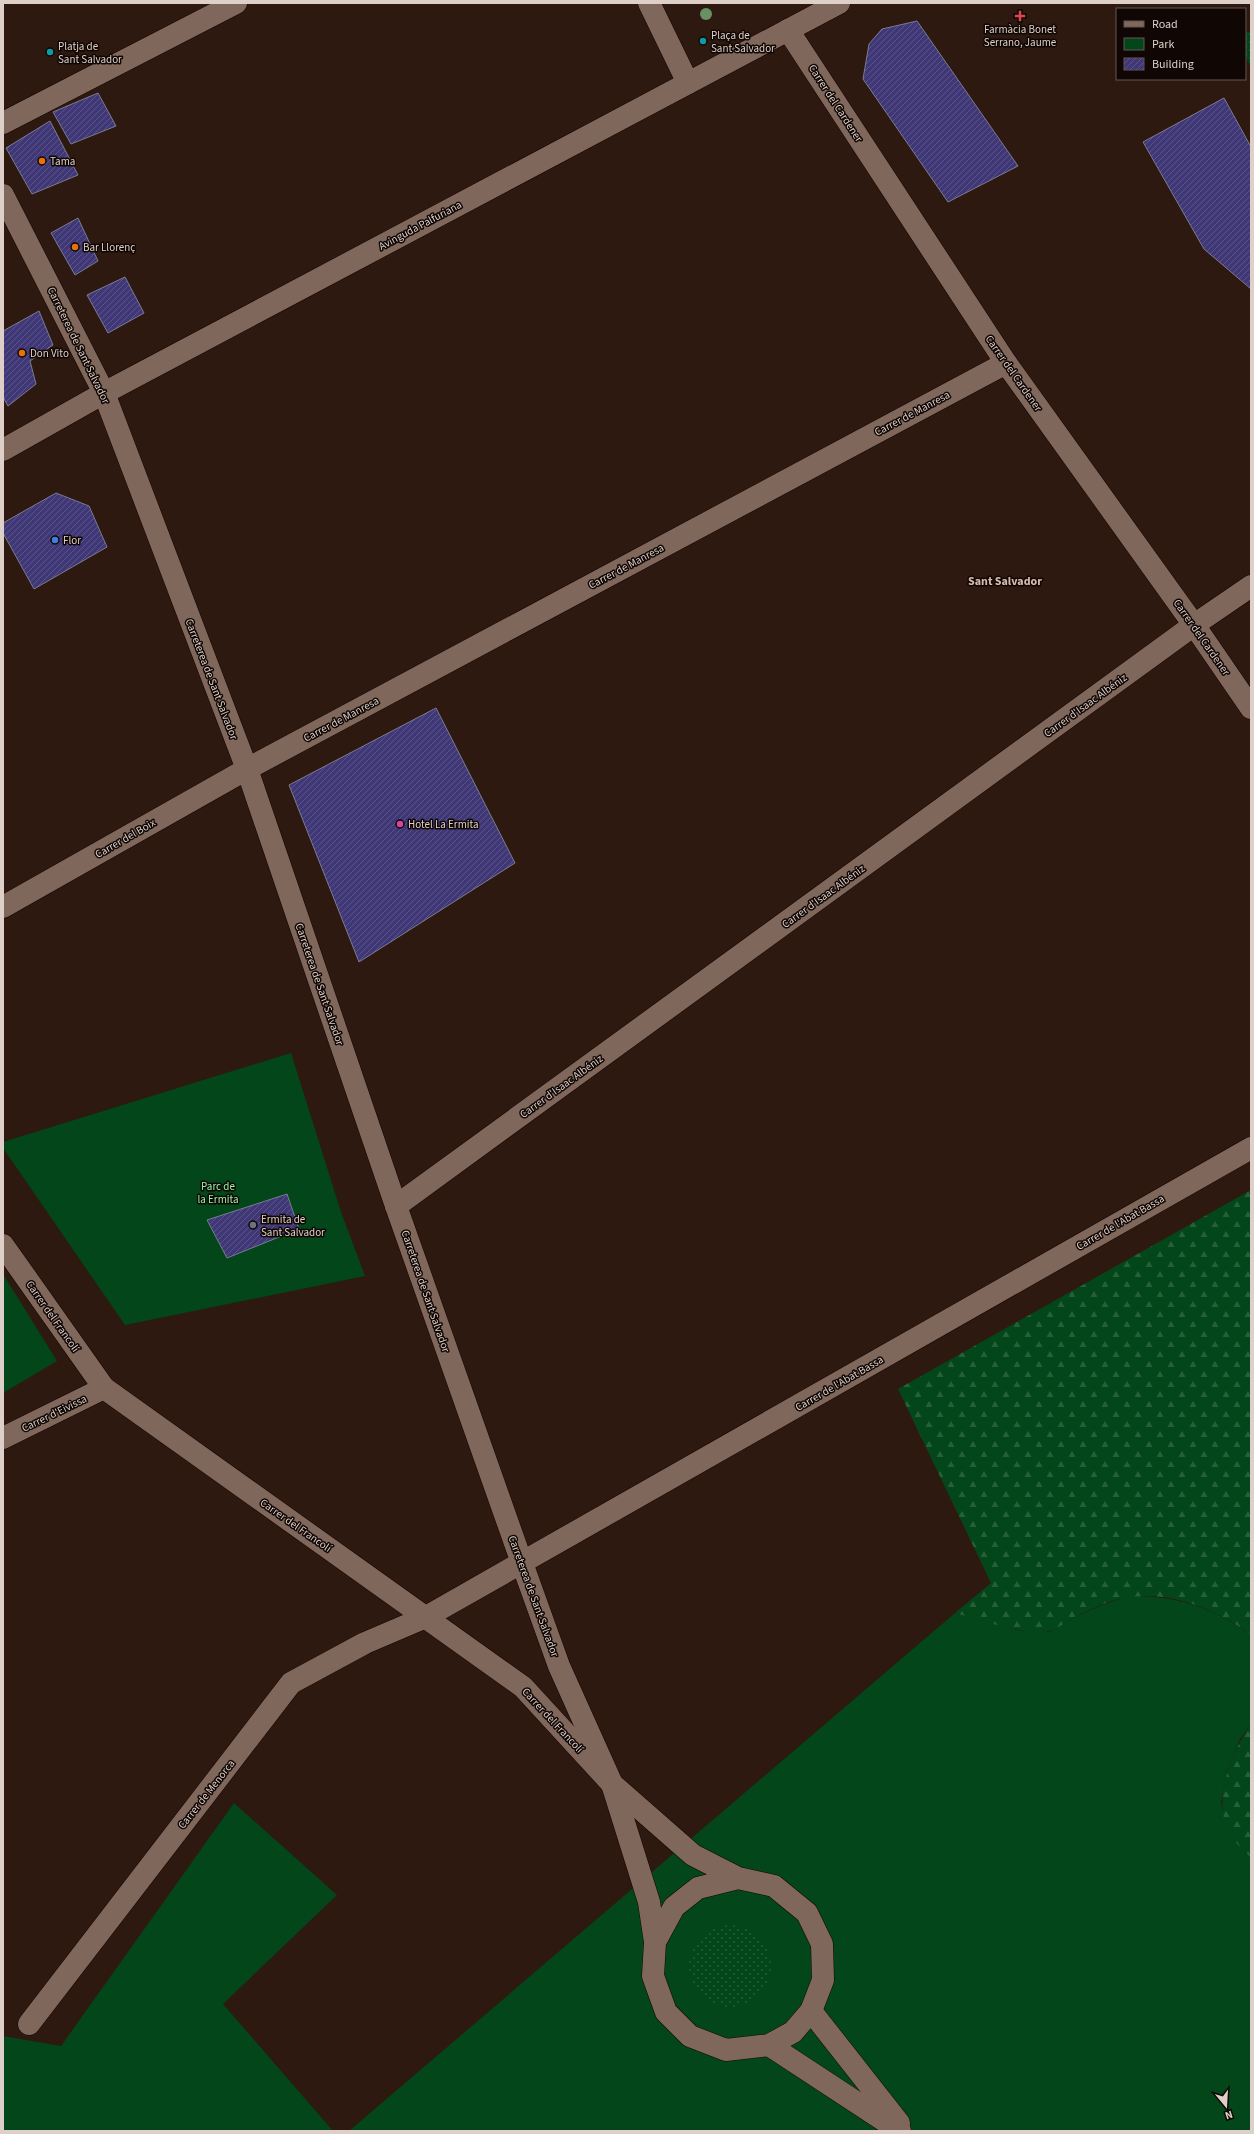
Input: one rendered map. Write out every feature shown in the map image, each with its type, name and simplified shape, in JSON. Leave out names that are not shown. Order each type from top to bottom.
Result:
[{"type":"street","points":[[3,123],[236,3]]},
{"type":"street","points":[[649,3],[688,83]]},
{"type":"street","name":"Avinguda Palfuriana","points":[[3,450],[104,393],[839,3]]},
{"type":"street","name":"Carrer del Cardener","points":[[788,30],[1006,362],[1194,625],[1251,708]]},
{"type":"street","name":"Carreterea de Sant Salvador","points":[[3,195],[104,393],[247,769],[396,1206],[559,1666],[612,1784],[649,1902],[655,1942]]},
{"type":"street","name":"Carrer de Manresa","points":[[247,769],[1006,362]]},
{"type":"street","name":"Carrer d'Isaac Albéniz","points":[[396,1206],[1194,625],[1251,586]]},
{"type":"street","name":"Carrer del Boix","points":[[3,907],[247,769]]},
{"type":"street","name":"Carrer de l'Abat Bassa","points":[[426,1617],[1251,1148]]},
{"type":"street","name":"Carrer del Francolí","points":[[3,1245],[104,1388],[523,1687],[612,1784],[693,1855],[738,1878]]},
{"type":"street","name":"Carrer d'Eivissa","points":[[3,1438],[104,1388]]},
{"type":"street","name":"Carrer de Menorca","points":[[28,2024],[291,1683],[365,1643],[426,1617]]},
{"type":"street","points":[[738,1878],[774,1886],[807,1912],[822,1944],[823,1980],[811,2011],[793,2032],[769,2045],[726,2050],[690,2036],[666,2012],[653,1976],[655,1942],[674,1907],[698,1888],[738,1878]]},
{"type":"street","points":[[811,2011],[905,2131]]},
{"type":"street","points":[[769,2045],[900,2131]]},
{"type":"green space","points":[[1246,31],[1251,33],[1251,68],[1246,57]]},
{"type":"green space","name":"Parc de la Ermita","points":[[291,1053],[341,1212],[365,1276],[125,1325],[3,1148],[3,1142]]},
{"type":"green space","points":[[1251,1190],[1251,1637],[1249,1633],[1232,1622],[1196,1605],[1159,1597],[1140,1596],[1120,1599],[1083,1613],[1053,1630],[1041,1632],[1016,1630],[955,1613],[991,1583],[898,1389]]},
{"type":"green space","points":[[3,1274],[57,1361],[3,1393]]},
{"type":"green space","points":[[1129,1596],[1163,1598],[1192,1604],[1220,1616],[1249,1633],[1251,1637],[1251,1724],[1240,1739],[1227,1772],[1221,1803],[1230,1834],[1251,1858],[1251,2131],[349,2131],[955,1613],[1021,1631],[1049,1632],[1075,1617],[1102,1605]]},
{"type":"green space","points":[[1251,1724],[1251,1858],[1230,1834],[1222,1807],[1226,1778],[1231,1763],[1237,1748]]},
{"type":"green space","points":[[234,1803],[337,1895],[223,2004],[333,2131],[3,2131],[3,2036],[61,2046]]},
{"type":"green space","points":[[730,1925],[746,1928],[759,1937],[768,1950],[771,1966],[768,1982],[759,1995],[746,2004],[730,2007],[714,2004],[701,1995],[692,1982],[689,1966],[692,1950],[701,1937],[714,1928]]},
{"type":"building","points":[[917,21],[1018,166],[948,202],[863,79],[869,44],[882,29]]},
{"type":"building","points":[[98,93],[116,126],[71,144],[53,112]]},
{"type":"building","points":[[1224,98],[1251,147],[1251,289],[1204,249],[1143,142]]},
{"type":"building","name":"Tama","points":[[50,121],[78,175],[32,194],[6,148]]},
{"type":"building","name":"Bar Llorenç","points":[[78,218],[98,261],[75,275],[51,233]]},
{"type":"building","points":[[125,277],[144,313],[108,333],[87,295]]},
{"type":"building","name":"Don Vito","points":[[39,311],[53,345],[30,361],[36,384],[8,406],[3,397],[3,331]]},
{"type":"building","name":"Flor","points":[[56,493],[89,506],[107,547],[34,589],[3,533],[3,523]]},
{"type":"building","name":"Hotel La Ermita","points":[[436,708],[515,863],[359,962],[289,785]]},
{"type":"building","name":"Ermita de Sant Salvador","points":[[287,1194],[299,1229],[227,1258],[207,1220]]},
{"type":"place","name":"Farmàcia Bonet Serrano, Jaume","points":[[1020,16]]},
{"type":"place","name":"Plaça de Sant Salvador","points":[[703,41]]},
{"type":"place","name":"Platja de Sant Salvador","points":[[50,52]]},
{"type":"place","name":"Tama","points":[[42,161]]},
{"type":"place","name":"Bar Llorenç","points":[[75,247]]},
{"type":"place","name":"Don Vito","points":[[22,353]]},
{"type":"place","name":"Flor","points":[[55,540]]},
{"type":"place","name":"Hotel La Ermita","points":[[400,824]]},
{"type":"place","name":"Ermita de Sant Salvador","points":[[253,1225]]},
{"type":"district","name":"Sant Salvador","points":[[1005,581]]}]
